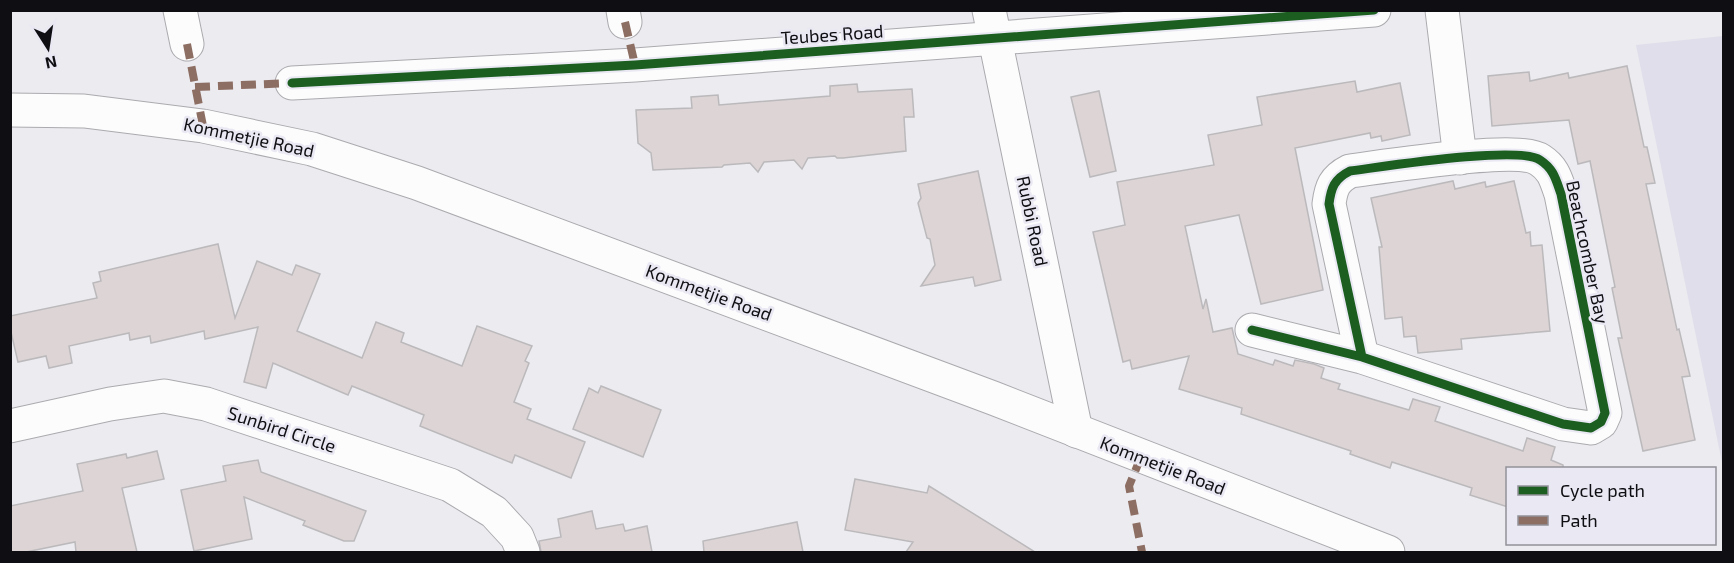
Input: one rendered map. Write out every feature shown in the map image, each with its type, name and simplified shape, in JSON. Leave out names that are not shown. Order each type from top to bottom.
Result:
[{"type":"street","points":[[180,10],[187,44]]},
{"type":"street","name":"Teubes Road","points":[[292,83],[635,65],[992,24],[1374,10]]},
{"type":"street","points":[[1442,10],[1460,158]]},
{"type":"street","name":"Rubbi Road","points":[[992,24],[1076,431]]},
{"type":"street","name":"Kommetjie Road","points":[[10,110],[84,111],[203,126],[312,149],[428,188],[971,390],[1383,552]]},
{"type":"street","name":"Beachcomber Bay","points":[[1252,330],[1362,357],[1563,424],[1591,428],[1601,422],[1605,413],[1561,194],[1554,171],[1539,159],[1516,154],[1350,171],[1339,177],[1331,188],[1329,204],[1362,357]]},
{"type":"street","name":"Sunbird Circle","points":[[10,426],[110,404],[164,396],[206,404],[450,485],[494,512],[517,537],[523,552]]},
{"type":"shaded area","points":[[1724,36],[1723,467],[1636,45]]},
{"type":"building","points":[[1627,66],[1644,147],[1647,147],[1655,183],[1646,184],[1677,330],[1679,329],[1690,376],[1682,377],[1695,440],[1643,451],[1618,338],[1622,338],[1612,288],[1615,287],[1590,161],[1578,164],[1569,120],[1492,126],[1488,76],[1529,72],[1530,81],[1568,73],[1569,78]]},
{"type":"building","points":[[1355,81],[1357,92],[1400,83],[1410,135],[1382,141],[1381,136],[1371,138],[1370,133],[1295,148],[1323,290],[1261,304],[1239,215],[1185,226],[1203,309],[1206,299],[1213,332],[1232,328],[1238,354],[1273,365],[1275,360],[1293,366],[1295,360],[1324,368],[1321,378],[1340,384],[1338,389],[1409,410],[1413,399],[1440,407],[1435,421],[1523,451],[1527,438],[1555,447],[1551,460],[1563,467],[1506,467],[1506,506],[1470,495],[1472,488],[1392,462],[1390,468],[1350,454],[1351,451],[1241,414],[1242,408],[1179,389],[1189,356],[1132,369],[1130,360],[1123,362],[1093,232],[1125,225],[1117,182],[1214,165],[1208,135],[1262,125],[1257,97]]},
{"type":"building","points":[[857,84],[858,92],[912,89],[914,117],[904,117],[906,151],[843,158],[835,156],[808,158],[802,169],[794,160],[764,162],[758,172],[750,163],[722,167],[653,170],[651,153],[638,143],[636,110],[692,108],[691,97],[718,95],[719,105],[830,96],[830,86]]},
{"type":"building","points":[[1099,91],[1116,171],[1090,177],[1071,97]]},
{"type":"building","points":[[978,171],[1001,280],[975,286],[973,277],[921,286],[935,265],[930,239],[927,238],[918,203],[921,198],[918,184]]},
{"type":"building","points":[[1453,181],[1455,189],[1485,182],[1486,187],[1514,181],[1526,233],[1530,232],[1531,246],[1542,245],[1550,331],[1461,339],[1462,349],[1418,353],[1416,336],[1404,337],[1402,317],[1385,319],[1379,247],[1382,247],[1371,198]]},
{"type":"building","points":[[218,244],[235,318],[257,261],[292,275],[296,265],[320,274],[297,331],[362,358],[376,322],[404,333],[401,342],[462,366],[477,326],[532,346],[525,361],[529,363],[514,402],[531,409],[527,419],[585,442],[571,478],[515,455],[512,463],[420,426],[424,415],[352,386],[348,395],[273,363],[266,388],[244,382],[258,327],[205,339],[204,331],[151,343],[150,336],[130,340],[129,333],[69,346],[72,363],[49,368],[46,356],[18,362],[10,328],[10,316],[97,298],[93,283],[101,281],[99,272]]},
{"type":"building","points":[[601,386],[661,410],[643,457],[573,429],[589,388],[598,393]]},
{"type":"building","points":[[157,451],[164,479],[122,488],[137,552],[76,552],[75,542],[26,552],[10,552],[10,506],[83,491],[77,464],[126,454],[127,458]]},
{"type":"building","points":[[258,460],[261,472],[366,511],[354,541],[344,541],[303,525],[305,521],[244,497],[252,539],[194,551],[181,490],[226,481],[223,466]]},
{"type":"building","points":[[855,479],[927,493],[929,486],[1035,552],[906,552],[913,542],[845,530]]},
{"type":"building","points":[[592,511],[596,529],[623,524],[625,531],[647,526],[652,552],[541,552],[539,541],[561,537],[558,519]]},
{"type":"building","points":[[797,522],[803,552],[704,552],[703,541]]},
{"type":"marked path","points":[[625,22],[635,65]]},
{"type":"marked path","points":[[187,44],[203,126]]},
{"type":"marked path","points":[[195,87],[292,83]]},
{"type":"marked path","points":[[1141,457],[1129,486],[1142,552]]},
{"type":"cycle path","points":[[292,83],[635,65],[1374,10]]},
{"type":"cycle path","points":[[1252,330],[1362,357],[1563,424],[1591,428],[1601,422],[1605,413],[1561,194],[1554,175],[1545,163],[1527,156],[1479,156],[1350,171],[1337,181],[1332,189],[1329,204],[1362,357]]}]
